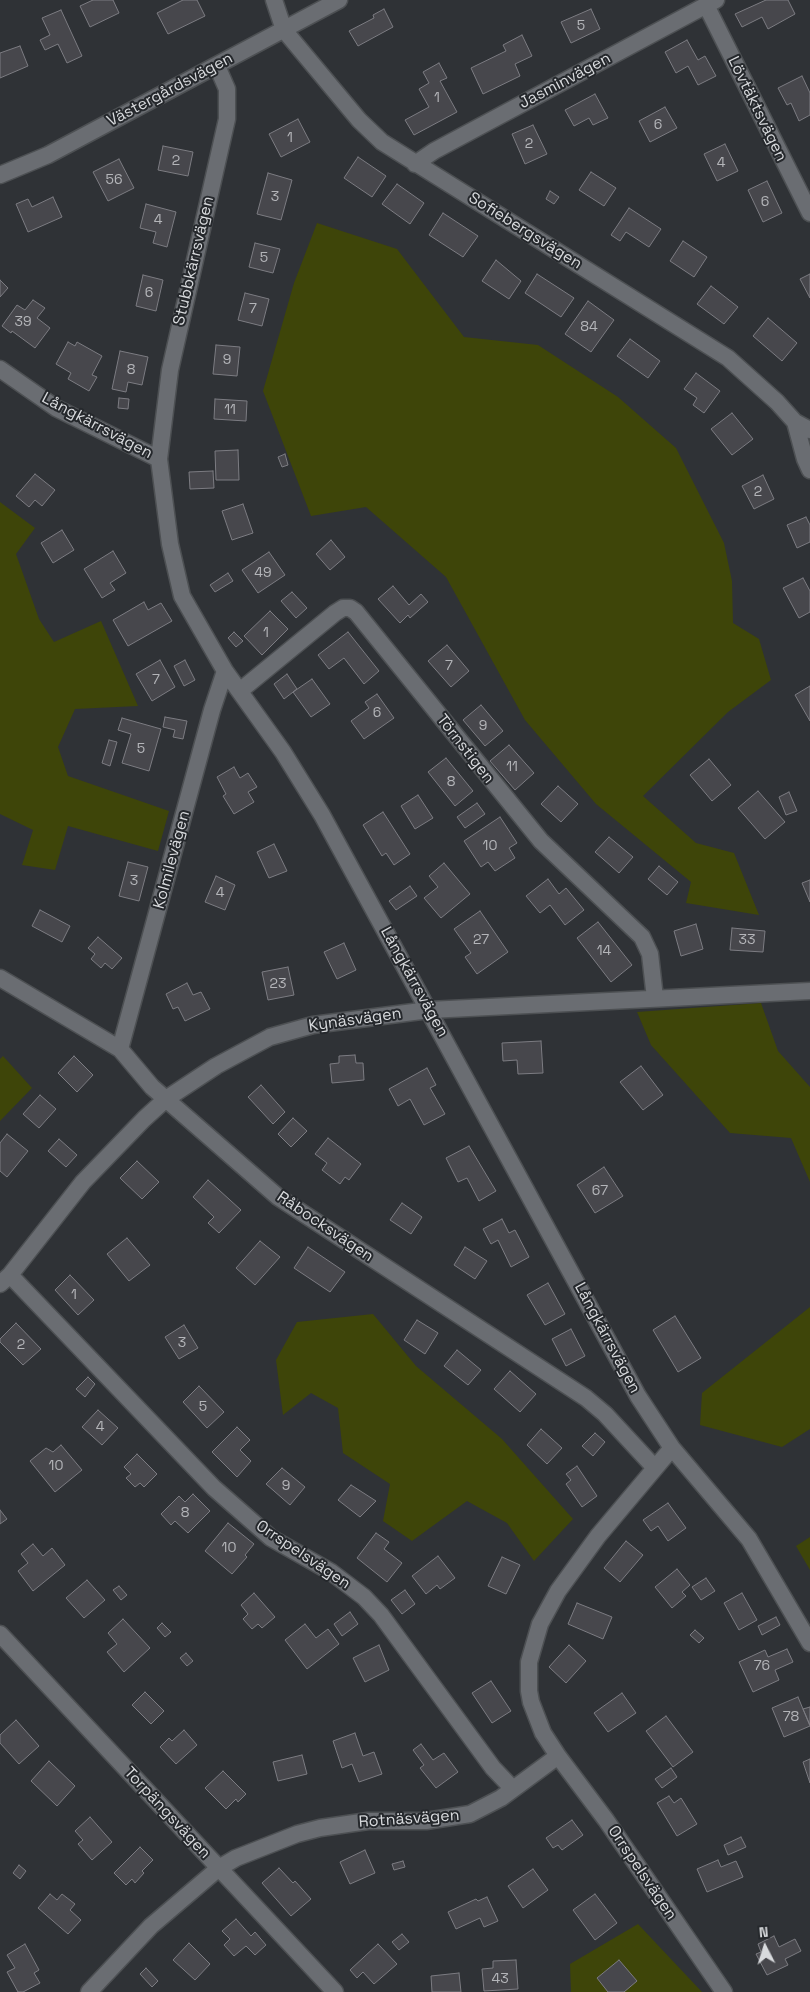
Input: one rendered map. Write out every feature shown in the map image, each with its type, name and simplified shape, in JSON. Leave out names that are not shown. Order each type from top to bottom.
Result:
[{"type":"street","name":"Sofiebergsvägen","points":[[274,0],[284,30],[359,120],[382,142],[728,358],[770,395],[795,422],[810,430]]},
{"type":"street","name":"Västergårdsvägen","points":[[0,175],[48,155],[339,0]]},
{"type":"street","name":"Jasminvägen","points":[[415,164],[434,151],[711,3]]},
{"type":"street","name":"Lövtäktsvägen","points":[[711,3],[810,213]]},
{"type":"street","name":"Stubbkärrsvägen","points":[[159,459],[170,370],[227,120],[228,89],[216,66]]},
{"type":"street","name":"Långkärrsvägen","points":[[0,369],[56,408],[159,459],[170,544],[182,596],[225,671],[241,690],[283,752],[322,815],[638,1396],[672,1448],[750,1539],[810,1643]]},
{"type":"street","points":[[795,422],[810,470]]},
{"type":"street","name":"Törnstigen","points":[[241,690],[335,613],[343,608],[350,608],[356,612],[541,841],[642,937],[650,954],[655,998]]},
{"type":"street","name":"Kolmilevägen","points":[[120,1050],[212,710],[225,671]]},
{"type":"street","name":"Råbocksvägen","points":[[0,978],[120,1050],[166,1099],[278,1197],[586,1398],[605,1414],[655,1468]]},
{"type":"street","name":"Kynäsvägen","points":[[5,1279],[83,1182],[124,1137],[166,1099],[232,1056],[291,1030],[429,1010],[810,992]]},
{"type":"street","name":"Orrspelsvägen","points":[[5,1279],[214,1488],[271,1538],[330,1572],[364,1597],[381,1616],[493,1768],[513,1789]]},
{"type":"street","points":[[558,1756],[544,1733],[532,1707],[529,1691],[529,1662],[540,1624],[558,1591],[580,1560],[672,1448]]},
{"type":"street","name":"Torpängsvägen","points":[[0,1634],[335,1992]]},
{"type":"street","name":"Orrspelsvägen","points":[[558,1756],[606,1820],[724,1992]]},
{"type":"street","name":"Rotnäsvägen","points":[[89,1992],[151,1926],[219,1868],[252,1850],[297,1834],[368,1821],[450,1818],[476,1812],[513,1789],[558,1756]]},
{"type":"green space","points":[[317,223],[397,249],[464,337],[538,345],[618,397],[676,448],[724,543],[732,581],[733,623],[759,639],[771,680],[728,712],[643,796],[696,843],[734,853],[759,915],[686,903],[691,882],[596,804],[525,720],[446,577],[366,507],[311,516],[263,391],[294,283]]},
{"type":"green space","points":[[0,502],[35,528],[16,554],[39,619],[54,642],[101,621],[138,706],[75,709],[58,747],[68,776],[169,811],[158,851],[68,826],[55,870],[22,865],[33,830],[0,814]]},
{"type":"green space","points":[[761,1003],[778,1051],[810,1087],[810,1182],[791,1138],[730,1133],[651,1045],[637,1012]]},
{"type":"green space","points":[[3,1056],[32,1088],[0,1121],[0,1059]]},
{"type":"green space","points":[[810,1307],[810,1429],[782,1447],[700,1425],[702,1393]]},
{"type":"green space","points":[[373,1314],[416,1366],[502,1439],[573,1519],[534,1561],[507,1523],[467,1501],[412,1541],[383,1521],[390,1484],[343,1453],[338,1408],[311,1393],[283,1415],[276,1360],[297,1322]]},
{"type":"green space","points":[[810,1537],[810,1570],[796,1546]]},
{"type":"green space","points":[[638,1924],[702,1992],[571,1992],[570,1964]]},
{"type":"building","points":[[93,0],[113,0],[119,13],[90,27],[80,6]]},
{"type":"building","points":[[183,0],[197,0],[205,16],[168,34],[157,13]]},
{"type":"building","points":[[766,0],[788,0],[795,14],[768,29],[762,17],[742,27],[735,14]]},
{"type":"building","points":[[384,9],[393,27],[358,46],[349,31],[374,18],[373,15]]},
{"type":"building","points":[[591,9],[600,29],[571,43],[561,22]]},
{"type":"building","points":[[61,10],[82,56],[67,63],[58,44],[45,50],[40,40],[50,35],[42,18]]},
{"type":"building","points":[[522,35],[532,56],[515,64],[520,76],[483,94],[471,68],[506,51],[503,45]]},
{"type":"building","points":[[687,40],[698,60],[705,56],[716,76],[698,85],[688,66],[676,73],[665,52]]},
{"type":"building","points":[[20,46],[28,66],[0,78],[0,53]]},
{"type":"building","points":[[439,63],[447,78],[440,81],[457,112],[414,135],[405,120],[429,107],[419,89],[429,83],[423,72]]},
{"type":"building","points":[[802,76],[810,93],[810,115],[799,121],[791,103],[787,105],[778,88]]},
{"type":"building","points":[[595,94],[608,118],[593,125],[589,118],[574,126],[565,110]]},
{"type":"building","points":[[665,107],[677,128],[650,142],[639,121]]},
{"type":"building","points":[[298,119],[310,142],[281,157],[269,134]]},
{"type":"building","points":[[533,125],[547,154],[525,164],[512,134]]},
{"type":"building","points":[[725,144],[738,171],[717,181],[704,154]]},
{"type":"building","points":[[163,146],[193,152],[188,176],[158,170]]},
{"type":"building","points":[[358,157],[386,176],[372,197],[344,178]]},
{"type":"building","points":[[119,159],[134,188],[108,201],[93,172]]},
{"type":"building","points":[[591,172],[616,188],[604,206],[579,190]]},
{"type":"building","points":[[268,173],[292,180],[281,220],[257,214]]},
{"type":"building","points":[[767,181],[782,213],[763,222],[748,190]]},
{"type":"building","points":[[397,184],[424,203],[410,224],[382,204]]},
{"type":"building","points":[[550,191],[559,197],[554,204],[546,199]]},
{"type":"building","points":[[53,197],[62,217],[28,232],[16,204],[28,199],[32,207]]},
{"type":"building","points":[[146,204],[176,212],[167,247],[153,243],[156,232],[140,228]]},
{"type":"building","points":[[629,208],[661,229],[649,247],[626,232],[620,241],[611,235]]},
{"type":"building","points":[[443,213],[478,236],[463,257],[429,235]]},
{"type":"building","points":[[683,241],[707,257],[694,277],[670,261]]},
{"type":"building","points":[[255,243],[280,249],[273,273],[249,267]]},
{"type":"building","points":[[496,260],[521,281],[509,299],[482,281]]},
{"type":"building","points":[[537,274],[574,298],[561,317],[525,293]]},
{"type":"building","points":[[810,274],[810,298],[800,279]]},
{"type":"building","points":[[143,275],[163,280],[156,311],[136,306]]},
{"type":"building","points":[[0,280],[8,288],[0,297]]},
{"type":"building","points":[[711,286],[738,307],[724,324],[697,304]]},
{"type":"building","points":[[245,293],[269,299],[262,326],[238,320]]},
{"type":"building","points":[[33,300],[45,308],[37,318],[50,328],[35,348],[2,326],[17,305],[25,310]]},
{"type":"building","points":[[588,301],[614,320],[591,352],[565,334]]},
{"type":"building","points":[[768,318],[797,343],[782,361],[753,336]]},
{"type":"building","points":[[630,339],[660,361],[648,378],[617,356]]},
{"type":"building","points":[[68,342],[75,346],[77,342],[102,356],[92,375],[97,377],[89,391],[68,379],[71,373],[56,364]]},
{"type":"building","points":[[216,345],[240,347],[237,376],[213,374]]},
{"type":"building","points":[[120,351],[148,357],[142,385],[128,382],[126,392],[112,389]]},
{"type":"building","points":[[696,373],[720,391],[704,413],[693,405],[697,398],[684,389]]},
{"type":"building","points":[[119,398],[129,399],[128,409],[118,408]]},
{"type":"building","points":[[215,399],[247,401],[246,421],[214,419]]},
{"type":"building","points":[[732,413],[753,439],[732,455],[711,429]]},
{"type":"building","points":[[238,450],[239,480],[216,480],[215,451]]},
{"type":"building","points":[[285,454],[288,465],[282,467],[278,457]]},
{"type":"building","points":[[213,471],[214,488],[190,489],[189,472]]},
{"type":"building","points":[[35,474],[55,490],[42,506],[35,500],[29,507],[16,496]]},
{"type":"building","points":[[763,475],[774,499],[754,509],[742,486]]},
{"type":"building","points":[[243,504],[253,533],[232,540],[222,511]]},
{"type":"building","points":[[806,517],[810,525],[810,542],[797,548],[787,525]]},
{"type":"building","points":[[62,530],[74,550],[53,563],[41,543]]},
{"type":"building","points":[[331,540],[345,557],[330,570],[316,554]]},
{"type":"building","points":[[113,551],[126,573],[110,583],[115,590],[102,598],[84,569]]},
{"type":"building","points":[[269,552],[285,575],[258,593],[242,570]]},
{"type":"building","points":[[228,573],[233,581],[215,592],[210,585]]},
{"type":"building","points":[[803,578],[810,591],[810,612],[799,618],[783,588]]},
{"type":"building","points":[[393,586],[409,605],[421,594],[428,602],[410,618],[408,615],[400,623],[378,599]]},
{"type":"building","points":[[292,592],[307,608],[296,618],[281,601]]},
{"type":"building","points":[[144,602],[148,610],[161,603],[172,621],[128,646],[113,620]]},
{"type":"building","points":[[270,611],[288,629],[262,655],[244,636]]},
{"type":"building","points":[[234,632],[243,641],[236,647],[228,638]]},
{"type":"building","points":[[348,632],[379,671],[364,684],[344,658],[329,669],[318,655]]},
{"type":"building","points":[[447,645],[469,671],[451,687],[428,661]]},
{"type":"building","points":[[160,660],[175,687],[152,701],[136,674]]},
{"type":"building","points":[[185,660],[195,680],[184,686],[174,666]]},
{"type":"building","points":[[287,674],[297,689],[284,699],[274,684]]},
{"type":"building","points":[[312,679],[330,704],[311,717],[293,692]]},
{"type":"building","points":[[810,686],[810,721],[795,695]]},
{"type":"building","points":[[377,694],[394,718],[364,739],[351,721],[369,708],[365,702]]},
{"type":"building","points":[[481,705],[503,731],[485,746],[463,720]]},
{"type":"building","points":[[165,717],[187,721],[183,739],[173,737],[175,730],[163,727]]},
{"type":"building","points":[[122,718],[161,729],[149,771],[122,763],[131,734],[118,730]]},
{"type":"building","points":[[109,740],[117,742],[110,766],[102,763]]},
{"type":"building","points":[[509,745],[534,773],[515,790],[490,761]]},
{"type":"building","points":[[446,758],[473,791],[455,806],[428,772]]},
{"type":"building","points":[[709,759],[731,785],[712,801],[690,775]]},
{"type":"building","points":[[234,767],[240,778],[248,773],[257,787],[248,792],[254,802],[234,814],[223,796],[226,794],[217,777]]},
{"type":"building","points":[[558,786],[578,804],[561,822],[541,804]]},
{"type":"building","points":[[758,791],[785,822],[765,839],[738,808]]},
{"type":"building","points":[[789,792],[797,811],[786,815],[779,797]]},
{"type":"building","points":[[418,795],[433,818],[415,829],[401,806]]},
{"type":"building","points":[[477,803],[485,814],[465,828],[457,817]]},
{"type":"building","points":[[383,812],[410,854],[394,865],[386,853],[382,856],[363,825]]},
{"type":"building","points":[[500,817],[517,843],[509,848],[515,858],[495,871],[488,862],[481,867],[464,841]]},
{"type":"building","points":[[609,837],[633,857],[619,873],[595,852]]},
{"type":"building","points":[[274,844],[287,871],[269,878],[257,852]]},
{"type":"building","points":[[128,862],[148,867],[139,901],[119,896]]},
{"type":"building","points":[[444,863],[470,894],[441,918],[424,898],[438,887],[429,876]]},
{"type":"building","points":[[659,866],[678,882],[667,895],[648,879]]},
{"type":"building","points":[[216,876],[235,885],[225,910],[205,902]]},
{"type":"building","points":[[548,879],[559,894],[566,888],[584,910],[565,925],[550,905],[540,913],[526,896]]},
{"type":"building","points":[[810,880],[810,902],[802,883]]},
{"type":"building","points":[[410,886],[417,896],[396,910],[389,901]]},
{"type":"building","points":[[40,910],[70,926],[62,942],[32,926]]},
{"type":"building","points":[[480,911],[508,952],[477,974],[465,957],[471,953],[454,929]]},
{"type":"building","points":[[598,922],[632,965],[611,982],[577,938]]},
{"type":"building","points":[[696,924],[703,949],[681,956],[674,931]]},
{"type":"building","points":[[732,928],[765,931],[763,952],[730,950]]},
{"type":"building","points":[[98,937],[122,958],[112,969],[105,963],[101,968],[91,959],[95,954],[88,948]]},
{"type":"building","points":[[344,943],[356,970],[337,979],[324,952]]},
{"type":"building","points":[[288,967],[294,995],[268,1000],[262,972]]},
{"type":"building","points":[[187,983],[193,995],[201,992],[210,1009],[185,1021],[178,1007],[173,1009],[166,994]]},
{"type":"building","points":[[541,1041],[543,1073],[518,1074],[517,1060],[503,1061],[502,1043]]},
{"type":"building","points":[[355,1055],[356,1063],[363,1063],[364,1080],[332,1083],[330,1064],[339,1063],[339,1056]]},
{"type":"building","points":[[74,1056],[93,1075],[77,1092],[58,1073]]},
{"type":"building","points":[[641,1066],[663,1095],[643,1110],[620,1082]]},
{"type":"building","points":[[427,1068],[436,1085],[430,1088],[445,1114],[424,1125],[410,1099],[398,1106],[389,1089]]},
{"type":"building","points":[[261,1085],[285,1112],[273,1124],[248,1097]]},
{"type":"building","points":[[40,1095],[56,1109],[39,1128],[23,1114]]},
{"type":"building","points":[[293,1118],[307,1131],[291,1147],[278,1134]]},
{"type":"building","points":[[7,1134],[28,1151],[7,1177],[0,1171],[0,1143]]},
{"type":"building","points":[[328,1138],[361,1164],[349,1180],[345,1177],[340,1184],[322,1170],[327,1163],[315,1154]]},
{"type":"building","points":[[59,1139],[77,1155],[66,1167],[48,1151]]},
{"type":"building","points":[[469,1146],[496,1191],[479,1201],[467,1178],[458,1182],[446,1158]]},
{"type":"building","points":[[137,1161],[159,1182],[142,1199],[120,1178]]},
{"type":"building","points":[[604,1167],[623,1196],[595,1213],[577,1185]]},
{"type":"building","points":[[208,1180],[241,1210],[219,1233],[208,1223],[214,1217],[193,1197]]},
{"type":"building","points":[[402,1203],[422,1217],[411,1234],[390,1220]]},
{"type":"building","points":[[502,1219],[509,1233],[515,1230],[529,1257],[511,1267],[498,1240],[491,1244],[483,1229]]},
{"type":"building","points":[[127,1238],[150,1265],[129,1281],[107,1254]]},
{"type":"building","points":[[260,1241],[280,1257],[255,1285],[236,1268]]},
{"type":"building","points":[[308,1247],[345,1272],[330,1292],[294,1268]]},
{"type":"building","points":[[465,1247],[487,1261],[475,1279],[454,1265]]},
{"type":"building","points":[[70,1275],[94,1300],[78,1315],[55,1290]]},
{"type":"building","points":[[548,1283],[565,1314],[545,1325],[527,1295]]},
{"type":"building","points":[[675,1316],[701,1358],[678,1372],[653,1330]]},
{"type":"building","points":[[417,1320],[438,1333],[425,1354],[404,1340]]},
{"type":"building","points":[[16,1323],[41,1349],[23,1365],[0,1342],[0,1339]]},
{"type":"building","points":[[184,1325],[198,1348],[179,1359],[165,1337]]},
{"type":"building","points":[[571,1329],[585,1356],[566,1366],[552,1339]]},
{"type":"building","points":[[457,1350],[481,1370],[468,1385],[444,1366]]},
{"type":"building","points":[[510,1371],[536,1394],[520,1412],[494,1389]]},
{"type":"building","points":[[88,1377],[95,1384],[85,1397],[76,1389]]},
{"type":"building","points":[[199,1386],[224,1412],[207,1428],[183,1402]]},
{"type":"building","points":[[98,1410],[118,1428],[102,1445],[82,1427]]},
{"type":"building","points":[[237,1427],[250,1440],[240,1450],[251,1461],[237,1477],[212,1452]]},
{"type":"building","points":[[541,1429],[562,1448],[547,1464],[527,1445]]},
{"type":"building","points":[[595,1433],[605,1442],[593,1456],[582,1446]]},
{"type":"building","points":[[61,1445],[82,1470],[55,1492],[30,1461],[46,1448],[53,1452]]},
{"type":"building","points":[[137,1454],[157,1474],[144,1487],[140,1483],[135,1487],[126,1478],[131,1474],[124,1467]]},
{"type":"building","points":[[577,1466],[597,1496],[582,1507],[566,1484],[571,1480],[566,1474]]},
{"type":"building","points":[[282,1468],[305,1487],[290,1505],[266,1484]]},
{"type":"building","points":[[351,1485],[376,1501],[360,1517],[338,1500]]},
{"type":"building","points":[[193,1494],[210,1511],[188,1533],[175,1521],[171,1525],[161,1514],[179,1496],[185,1502]]},
{"type":"building","points":[[668,1503],[686,1528],[668,1541],[658,1526],[651,1531],[643,1520]]},
{"type":"building","points":[[0,1510],[7,1519],[0,1524]]},
{"type":"building","points":[[228,1523],[254,1544],[245,1555],[247,1557],[232,1574],[205,1551]]},
{"type":"building","points":[[376,1533],[389,1542],[384,1549],[402,1563],[387,1582],[357,1558]]},
{"type":"building","points":[[626,1541],[643,1555],[620,1582],[604,1568]]},
{"type":"building","points":[[33,1544],[43,1556],[52,1548],[65,1565],[33,1591],[18,1571],[28,1563],[21,1554]]},
{"type":"building","points":[[438,1556],[455,1578],[440,1589],[437,1585],[426,1594],[412,1576]]},
{"type":"building","points":[[502,1557],[520,1565],[506,1594],[488,1586]]},
{"type":"building","points":[[677,1569],[690,1585],[682,1592],[686,1596],[672,1608],[655,1587]]},
{"type":"building","points":[[706,1578],[715,1591],[701,1600],[692,1587]]},
{"type":"building","points":[[87,1580],[105,1600],[84,1618],[66,1598]]},
{"type":"building","points":[[119,1586],[127,1595],[121,1600],[113,1590]]},
{"type":"building","points":[[405,1590],[415,1604],[402,1614],[391,1600]]},
{"type":"building","points":[[254,1593],[275,1617],[262,1628],[258,1624],[252,1629],[243,1619],[248,1614],[241,1605]]},
{"type":"building","points":[[742,1593],[757,1620],[739,1630],[724,1603]]},
{"type":"building","points":[[577,1603],[612,1617],[603,1639],[568,1624]]},
{"type":"building","points":[[350,1612],[358,1624],[342,1636],[334,1624]]},
{"type":"building","points":[[776,1617],[780,1625],[762,1635],[758,1626]]},
{"type":"building","points":[[123,1619],[150,1648],[124,1672],[107,1652],[117,1644],[108,1633]]},
{"type":"building","points":[[162,1623],[171,1632],[165,1637],[157,1628]]},
{"type":"building","points":[[305,1624],[316,1638],[328,1629],[339,1644],[307,1669],[285,1640]]},
{"type":"building","points":[[695,1630],[704,1638],[699,1643],[690,1635]]},
{"type":"building","points":[[379,1645],[389,1670],[365,1682],[353,1658]]},
{"type":"building","points":[[569,1645],[586,1661],[566,1683],[549,1667]]},
{"type":"building","points":[[787,1649],[793,1662],[775,1670],[779,1680],[753,1692],[739,1662],[765,1650],[768,1657]]},
{"type":"building","points":[[186,1653],[193,1661],[187,1666],[180,1658]]},
{"type":"building","points":[[491,1681],[511,1711],[492,1723],[472,1693]]},
{"type":"building","points":[[145,1692],[164,1711],[151,1724],[132,1705]]},
{"type":"building","points":[[622,1693],[636,1713],[608,1732],[594,1713]]},
{"type":"building","points":[[798,1697],[810,1726],[784,1737],[772,1708]]},
{"type":"building","points":[[810,1707],[810,1725],[803,1709]]},
{"type":"building","points":[[666,1716],[693,1752],[673,1767],[646,1731]]},
{"type":"building","points":[[16,1720],[39,1746],[19,1764],[0,1743],[0,1735]]},
{"type":"building","points":[[184,1730],[197,1745],[176,1764],[160,1747],[169,1738],[172,1741]]},
{"type":"building","points":[[355,1733],[363,1756],[374,1752],[382,1774],[359,1782],[352,1764],[342,1768],[333,1741]]},
{"type":"building","points":[[421,1744],[433,1760],[444,1753],[458,1772],[436,1788],[420,1768],[424,1765],[413,1750]]},
{"type":"building","points":[[302,1755],[307,1774],[278,1781],[273,1762]]},
{"type":"building","points":[[810,1759],[810,1783],[803,1762]]},
{"type":"building","points":[[49,1761],[75,1786],[57,1806],[31,1781]]},
{"type":"building","points":[[671,1768],[677,1777],[662,1788],[655,1779]]},
{"type":"building","points":[[223,1771],[246,1794],[238,1802],[236,1799],[226,1809],[205,1788]]},
{"type":"building","points":[[669,1796],[674,1803],[681,1798],[697,1824],[677,1836],[657,1803]]},
{"type":"building","points":[[90,1817],[112,1842],[92,1860],[78,1844],[83,1840],[75,1831]]},
{"type":"building","points":[[572,1820],[583,1835],[562,1850],[558,1845],[553,1848],[546,1838]]},
{"type":"building","points":[[741,1837],[746,1847],[728,1855],[724,1845]]},
{"type":"building","points":[[140,1847],[153,1860],[142,1871],[144,1873],[135,1883],[132,1879],[126,1885],[114,1873]]},
{"type":"building","points":[[365,1850],[375,1873],[350,1884],[340,1862]]},
{"type":"building","points":[[718,1860],[721,1867],[736,1861],[743,1877],[707,1892],[697,1869]]},
{"type":"building","points":[[403,1861],[405,1867],[394,1870],[392,1864]]},
{"type":"building","points":[[19,1865],[26,1871],[20,1879],[13,1873]]},
{"type":"building","points":[[279,1868],[293,1883],[295,1881],[311,1899],[291,1916],[262,1883]]},
{"type":"building","points":[[533,1869],[548,1890],[523,1908],[508,1886]]},
{"type":"building","points":[[50,1894],[57,1900],[62,1894],[75,1904],[70,1910],[81,1920],[68,1934],[38,1908]]},
{"type":"building","points":[[595,1894],[617,1923],[595,1940],[573,1910]]},
{"type":"building","points":[[487,1897],[498,1921],[484,1927],[480,1918],[456,1929],[448,1912],[476,1899],[478,1901]]},
{"type":"building","points":[[236,1919],[251,1936],[255,1932],[266,1945],[255,1955],[246,1946],[234,1956],[224,1945],[230,1939],[222,1931]]},
{"type":"building","points":[[402,1934],[409,1942],[399,1950],[392,1942]]},
{"type":"building","points":[[774,1936],[779,1947],[795,1939],[801,1951],[785,1959],[788,1965],[767,1975],[756,1954],[761,1952],[758,1944]]},
{"type":"building","points":[[189,1943],[210,1964],[195,1980],[173,1960]]},
{"type":"building","points":[[25,1944],[39,1970],[34,1973],[40,1983],[23,1992],[18,1992],[7,1972],[15,1968],[7,1955]]},
{"type":"building","points":[[378,1944],[397,1964],[374,1984],[363,1972],[357,1978],[350,1970]]},
{"type":"building","points":[[516,1960],[518,1989],[484,1991],[482,1969],[493,1968],[493,1961]]},
{"type":"building","points":[[619,1960],[637,1981],[624,1992],[608,1992],[597,1978]]},
{"type":"building","points":[[146,1968],[158,1981],[152,1987],[140,1974]]},
{"type":"building","points":[[459,1973],[461,1992],[432,1992],[431,1976]]}]
